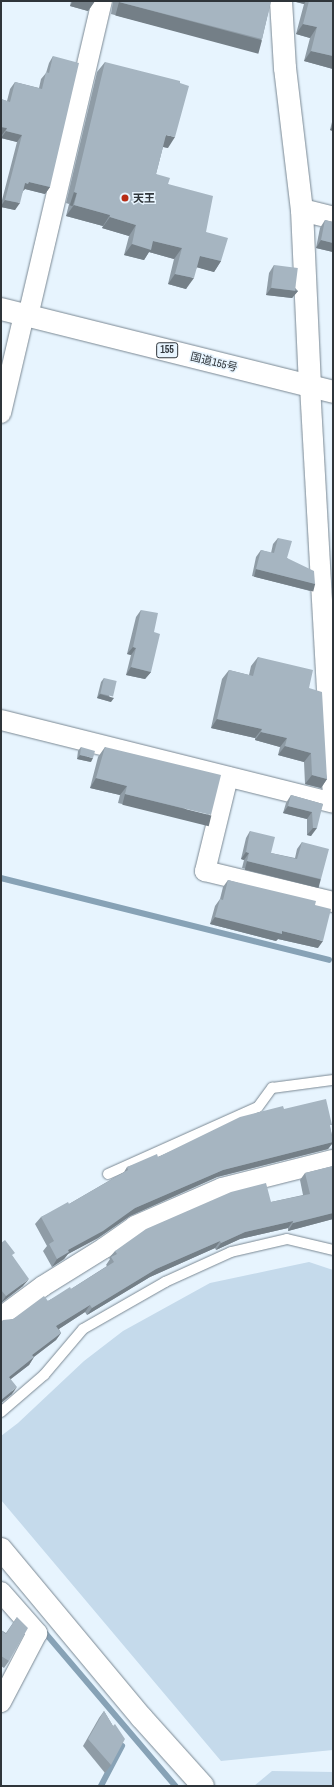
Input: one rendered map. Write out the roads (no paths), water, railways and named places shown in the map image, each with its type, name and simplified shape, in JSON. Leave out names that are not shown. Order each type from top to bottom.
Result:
[{"type":"main road","points":[[281,1],[285,68],[302,210],[310,386]]},
{"type":"main road","points":[[302,210],[333,218]]},
{"type":"main road","name":"国道155号","points":[[1,309],[333,392]]},
{"type":"main road","points":[[1,1549],[142,1718],[203,1786]]},
{"type":"street","points":[[1,413],[102,1]]},
{"type":"street","points":[[310,386],[332,744],[333,797]]},
{"type":"street","points":[[1,720],[333,803]]},
{"type":"street","points":[[228,776],[205,872],[333,902]]},
{"type":"street","points":[[1,1317],[43,1286],[104,1248],[135,1226],[222,1188],[333,1160]]},
{"type":"street","points":[[1,1592],[36,1634],[1,1702]]},
{"type":"lane","points":[[108,1174],[258,1107],[272,1088],[333,1080]]},
{"type":"lane","points":[[1,1412],[44,1375],[84,1329],[165,1282],[231,1252],[287,1239],[333,1250]]},
{"type":"waterway","points":[[1,878],[329,960]]},
{"type":"waterway","points":[[43,1630],[176,1786]]},
{"type":"waterway","points":[[101,1786],[122,1746]]},
{"type":"place","name":"天王","points":[[125,198]]}]
